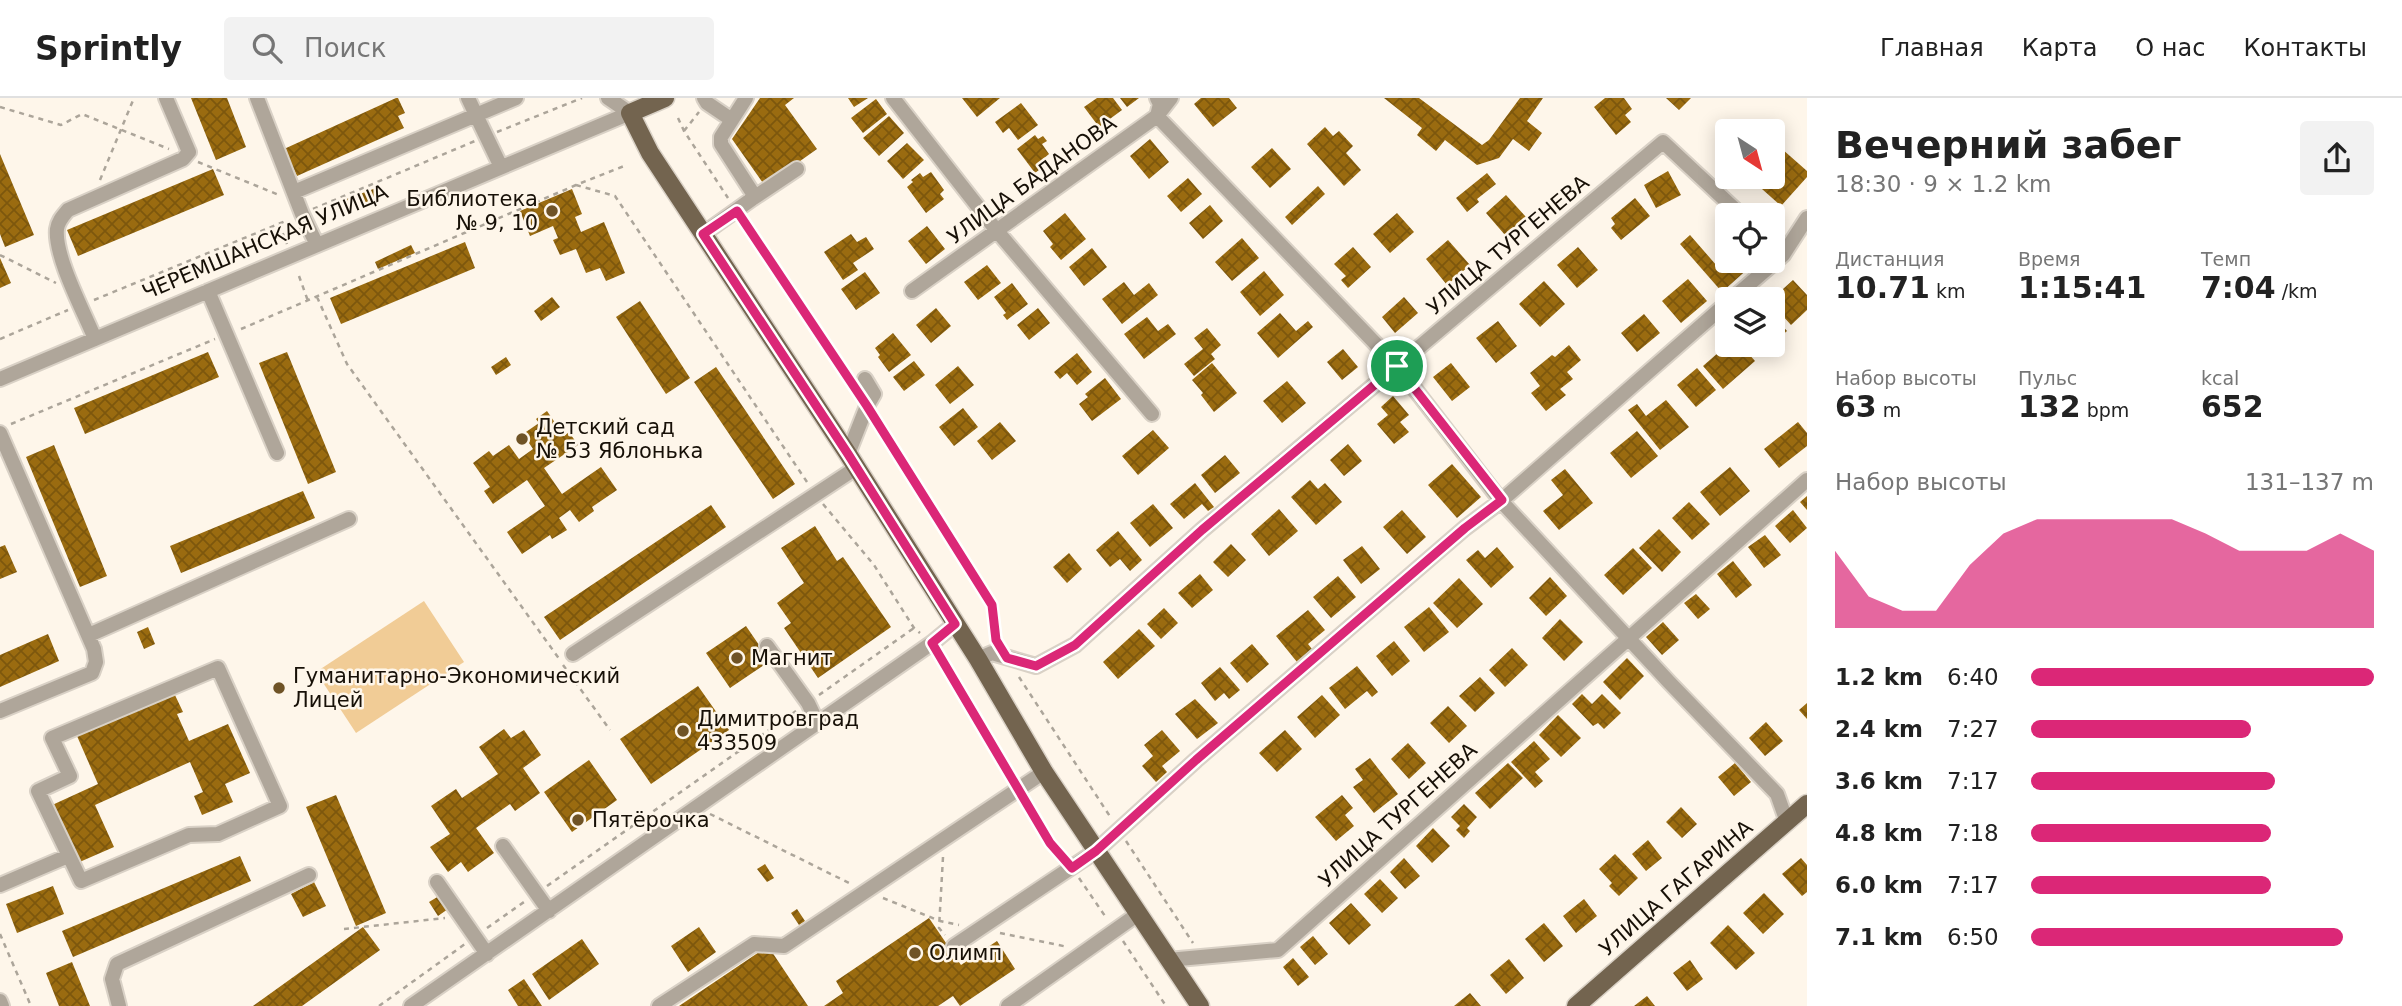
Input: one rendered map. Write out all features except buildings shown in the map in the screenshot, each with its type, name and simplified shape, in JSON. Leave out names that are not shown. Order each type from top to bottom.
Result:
[{"type":"main road","name":"ЧЕРЕМШАНСКАЯ УЛИЦА","points":[[626,106],[665,98]]},
{"type":"main road","points":[[626,106],[650,153],[852,461],[978,659],[1044,772],[1200,1006]]},
{"type":"main road","name":"УЛИЦА ГАГАРИНА","points":[[1576,1006],[1806,807]]},
{"type":"street","points":[[95,339],[61,254],[57,230],[60,219],[68,210],[187,156],[190,152],[166,98]]},
{"type":"street","points":[[257,98],[317,245]]},
{"type":"street","points":[[468,98],[501,167]]},
{"type":"street","points":[[296,197],[516,98]]},
{"type":"street","points":[[608,98],[626,106]]},
{"type":"street","points":[[704,98],[732,120]]},
{"type":"street","points":[[746,98],[721,137],[721,144],[752,192],[752,199]]},
{"type":"street","points":[[893,98],[997,230],[1152,414]]},
{"type":"street","points":[[1157,98],[1160,104],[1157,116],[1397,366],[1502,500],[1628,638],[1777,794],[1787,822]]},
{"type":"street","name":"УЛИЦА БАДАНОВА","points":[[912,291],[1157,116],[1171,98]]},
{"type":"street","name":"ЧЕРЕМШАНСКАЯ УЛИЦА","points":[[0,379],[501,167],[626,106]]},
{"type":"street","name":"УЛИЦА ТУРГЕНЕВА","points":[[1397,366],[1663,142],[1728,203]]},
{"type":"street","points":[[703,234],[797,169]]},
{"type":"street","points":[[1785,242],[1807,218]]},
{"type":"street","points":[[1743,287],[1756,273]]},
{"type":"street","points":[[208,291],[277,453]]},
{"type":"street","points":[[954,946],[1096,851],[1196,760],[1465,528],[1502,500],[1715,314]]},
{"type":"street","points":[[978,659],[992,653],[1036,666],[1075,645],[1202,530],[1397,366]]},
{"type":"street","points":[[573,654],[815,495],[852,461],[867,406],[874,394],[858,381]]},
{"type":"street","points":[[0,431],[89,635],[96,662],[93,673],[0,711]]},
{"type":"street","name":"УЛИЦА ТУРГЕНЕВА","points":[[1168,960],[1278,950],[1807,480]]},
{"type":"street","points":[[89,635],[349,519]]},
{"type":"street","points":[[411,1006],[932,643],[955,624]]},
{"type":"street","points":[[767,646],[817,722]]},
{"type":"street","points":[[218,668],[280,806],[218,834],[189,835],[81,881],[68,856],[38,791],[70,776],[51,738],[218,668]]},
{"type":"street","points":[[659,1006],[754,944],[784,946],[1044,772]]},
{"type":"street","points":[[503,846],[549,911]]},
{"type":"street","points":[[0,885],[68,856]]},
{"type":"street","points":[[119,1006],[112,979],[117,964],[309,875]]},
{"type":"street","points":[[437,882],[487,954]]},
{"type":"street","points":[[1008,1006],[1138,914]]},
{"type":"street","points":[[0,1001],[2,1006]]},
{"type":"path","points":[[93,200],[134,98]]},
{"type":"path","points":[[0,107],[61,125],[82,114],[202,164],[296,197]]},
{"type":"path","points":[[678,118],[737,211],[858,381]]},
{"type":"path","points":[[0,431],[624,166]]},
{"type":"path","points":[[576,185],[615,196],[815,495],[874,565],[914,628],[932,643],[1050,843],[1072,868],[1166,1006]]},
{"type":"path","points":[[279,224],[287,244]]},
{"type":"path","points":[[0,255],[94,300]]},
{"type":"path","points":[[299,276],[308,301]]},
{"type":"path","points":[[317,297],[347,364],[610,730]]},
{"type":"path","points":[[867,406],[992,605],[996,640],[1202,957]]},
{"type":"path","points":[[379,1006],[914,628]]},
{"type":"path","points":[[944,838],[939,928],[954,946]]},
{"type":"path","points":[[344,929],[461,916]]},
{"type":"path","points":[[0,934],[31,1006]]},
{"type":"shaded area","points":[[424,601],[464,662],[356,733],[316,672]]},
{"type":"place","name":"Библиотека № 9, 10","points":[[552,211]]},
{"type":"place","name":"Детский сад № 53 Яблонька","points":[[522,439]]},
{"type":"place","name":"Магнит","points":[[737,658]]},
{"type":"place","name":"Гуманитарно-Экономический Лицей","points":[[279,688]]},
{"type":"place","name":"Димитровград 433509","points":[[683,731]]},
{"type":"place","name":"Пятёрочка","points":[[578,820]]},
{"type":"place","name":"Олимп","points":[[915,953]]},
{"type":"route","points":[[737,211],[867,406],[992,605],[996,640],[1007,658],[1036,666],[1075,645],[1202,530],[1397,366],[1502,500],[1465,528],[1196,760],[1096,851],[1072,868],[1050,843],[932,643],[955,624],[848,454],[703,234],[737,211]]}]
